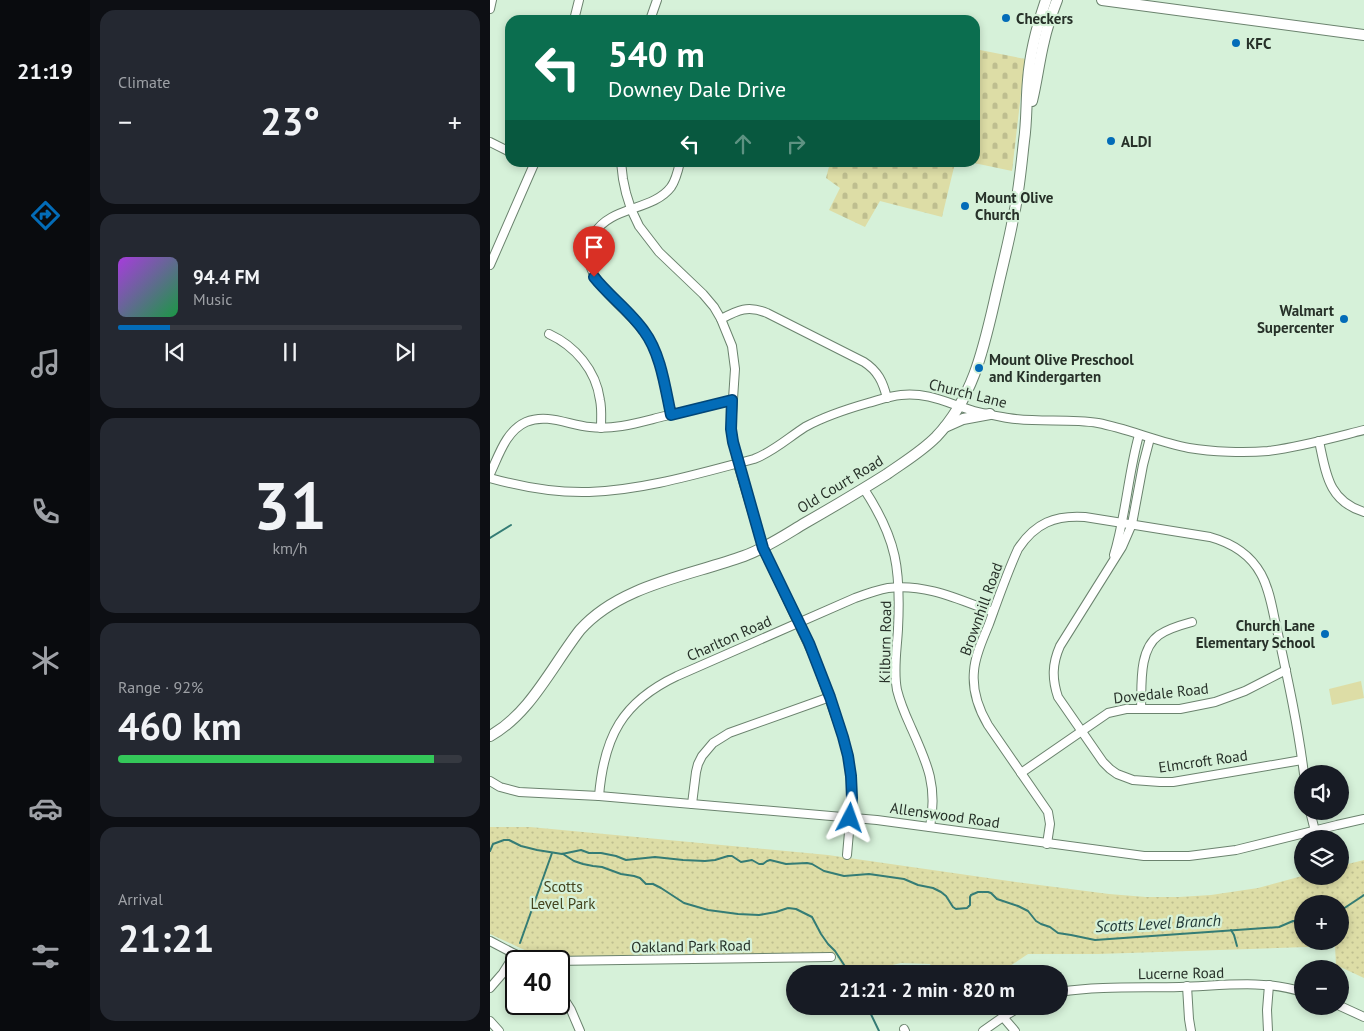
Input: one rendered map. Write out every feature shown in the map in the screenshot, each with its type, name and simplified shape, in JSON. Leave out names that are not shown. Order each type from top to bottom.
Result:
[{"type":"main road","name":"Old Court Road","points":[[490,736],[504,727],[518,714],[580,630],[605,608],[641,589],[741,557],[763,548],[864,489],[916,454],[935,438],[944,427],[968,391],[975,374],[990,322],[1014,218],[1027,119],[1028,80],[1032,51],[1040,15],[1046,0]]},
{"type":"main road","name":"Old Court Road","points":[[1027,119],[1037,81],[1044,42],[1057,0]]},
{"type":"main road","points":[[1102,0],[1364,35]]},
{"type":"main road","points":[[944,427],[963,420],[990,414]]},
{"type":"street","points":[[490,9],[492,0]]},
{"type":"street","points":[[575,15],[579,0]]},
{"type":"street","points":[[652,15],[658,0]]},
{"type":"street","points":[[490,142],[505,150]]},
{"type":"street","points":[[490,265],[532,167]]},
{"type":"street","points":[[621,167],[622,179],[631,209],[639,226],[659,252],[714,307],[721,318],[732,346],[735,369],[731,429],[738,464],[763,548],[809,643],[830,697],[848,756],[852,798],[847,855]]},
{"type":"street","points":[[671,415],[658,362],[650,341],[637,322],[594,277],[589,260],[591,243],[599,227],[615,215],[664,194],[671,188],[678,167]]},
{"type":"street","points":[[721,318],[746,308],[767,313],[871,366],[881,380],[887,398]]},
{"type":"street","points":[[549,334],[573,350],[587,365],[592,374],[600,398],[601,428]]},
{"type":"street","name":"Church Lane","points":[[490,478],[511,484],[571,492],[650,485],[738,464],[766,455],[793,435],[823,418],[900,395],[931,396],[990,414],[1026,420],[1084,421],[1114,427],[1190,448],[1227,451],[1266,451],[1364,430]]},
{"type":"street","points":[[490,474],[506,440],[516,429],[528,421],[544,418],[584,426],[614,428],[732,400]]},
{"type":"street","name":"Elmcroft Road","points":[[1112,562],[1122,523],[1132,463],[1139,435]]},
{"type":"street","name":"Elmcroft Road","points":[[1150,438],[1132,524],[1122,547],[1060,646],[1056,657],[1053,678],[1058,697],[1103,762],[1110,769],[1125,778],[1160,782],[1184,781],[1302,760]]},
{"type":"street","points":[[1318,441],[1327,477],[1336,495],[1350,507],[1364,512]]},
{"type":"street","name":"Kilburn Road","points":[[864,489],[877,509],[895,554],[899,587],[897,689],[930,774],[934,799],[930,827]]},
{"type":"street","name":"Brownhill Road","points":[[1047,844],[1050,824],[1048,812],[988,726],[977,704],[974,672],[975,662],[1018,549],[1036,528],[1064,516],[1085,517],[1210,537],[1233,545],[1249,558],[1262,575],[1266,584],[1297,721],[1303,765]]},
{"type":"street","name":"Charlton Road","points":[[599,796],[602,768],[611,738],[624,716],[641,698],[664,682],[866,594],[889,588],[931,590],[993,612]]},
{"type":"street","points":[[1141,709],[1144,658],[1151,644],[1161,634],[1192,622]]},
{"type":"street","name":"Dovedale Road","points":[[1021,773],[1108,713],[1117,710],[1180,708],[1215,702],[1245,692],[1286,670]]},
{"type":"street","points":[[692,804],[698,764],[713,743],[729,733],[830,697]]},
{"type":"street","name":"Allenswood Road","points":[[490,781],[500,787],[519,792],[599,796],[850,818],[1144,856],[1189,856],[1236,850],[1294,836]]},
{"type":"street","name":"Allenswood Road","points":[[1319,830],[1364,819]]},
{"type":"street","points":[[490,941],[507,950]]},
{"type":"street","name":"Oakland Park Road","points":[[570,961],[831,957]]},
{"type":"street","points":[[490,988],[505,970]]},
{"type":"street","name":"Lucerne Road","points":[[1068,991],[1250,985],[1270,985],[1294,990]]},
{"type":"street","points":[[1268,1031],[1267,1010],[1270,985]]},
{"type":"street","points":[[1187,986],[1188,1019],[1191,1031]]},
{"type":"street","points":[[570,1008],[580,1031]]},
{"type":"street","points":[[1349,1010],[1364,1017]]},
{"type":"street","points":[[983,1031],[1006,1015]]},
{"type":"street","points":[[1003,1017],[1015,1031]]},
{"type":"street","points":[[490,1021],[499,1031]]},
{"type":"green space","points":[[980,50],[1025,59],[1012,171],[980,164]]},
{"type":"green space","points":[[829,167],[954,167],[942,217],[880,201],[865,227],[829,210],[840,188],[826,178]]},
{"type":"green space","points":[[1361,681],[1364,698],[1332,705],[1329,689]]},
{"type":"green space","name":"Scotts Level Park","points":[[490,827],[530,827],[828,855],[1016,882],[1146,897],[1211,895],[1258,888],[1294,878],[1294,885],[1349,885],[1349,864],[1364,860],[1364,978],[1349,971],[1349,960],[1336,960],[1335,950],[1349,950],[1349,895],[1294,895],[1294,947],[1098,954],[1028,954],[1012,965],[901,963],[892,965],[841,965],[836,955],[809,957],[570,959],[570,950],[525,950],[490,934]]},
{"type":"waterway","points":[[490,538],[511,525]]},
{"type":"waterway","name":"Scotts Level Branch","points":[[490,851],[493,844],[509,840],[521,846],[537,850],[562,854],[581,850],[589,853],[616,856],[626,860],[655,857],[705,861],[732,856],[741,862],[752,860],[759,864],[770,860],[786,864],[807,863],[824,871],[844,876],[869,874],[904,879],[941,892],[956,909],[967,908],[970,905],[971,895],[978,892],[988,892],[997,899],[1028,911],[1036,921],[1058,933],[1095,940],[1279,927],[1294,921]]},
{"type":"waterway","points":[[520,943],[552,853]]},
{"type":"waterway","points":[[563,854],[583,864],[602,867],[640,878],[646,884],[653,884],[684,903],[708,910],[759,915],[788,908],[796,909],[812,917],[821,934],[844,965]]},
{"type":"waterway","name":"Scotts Level Branch","points":[[1349,905],[1364,895]]},
{"type":"waterway","points":[[1231,930],[1237,946]]},
{"type":"waterway","points":[[871,1015],[879,1031]]},
{"type":"place","name":"Checkers","points":[[1006,18]]},
{"type":"place","name":"KFC","points":[[1236,43]]},
{"type":"place","name":"ALDI","points":[[1111,141]]},
{"type":"place","name":"Mount Olive Church","points":[[965,206]]},
{"type":"place","name":"Walmart Supercenter","points":[[1344,319]]},
{"type":"place","name":"Mount Olive Preschool and Kindergarten","points":[[979,368]]},
{"type":"place","name":"Church Lane Elementary School","points":[[1325,634]]},
{"type":"route","points":[[594,277],[645,332],[655,351],[671,415],[732,400],[731,429],[733,442],[763,548],[809,643],[843,737],[851,776],[852,798],[850,818]]}]
